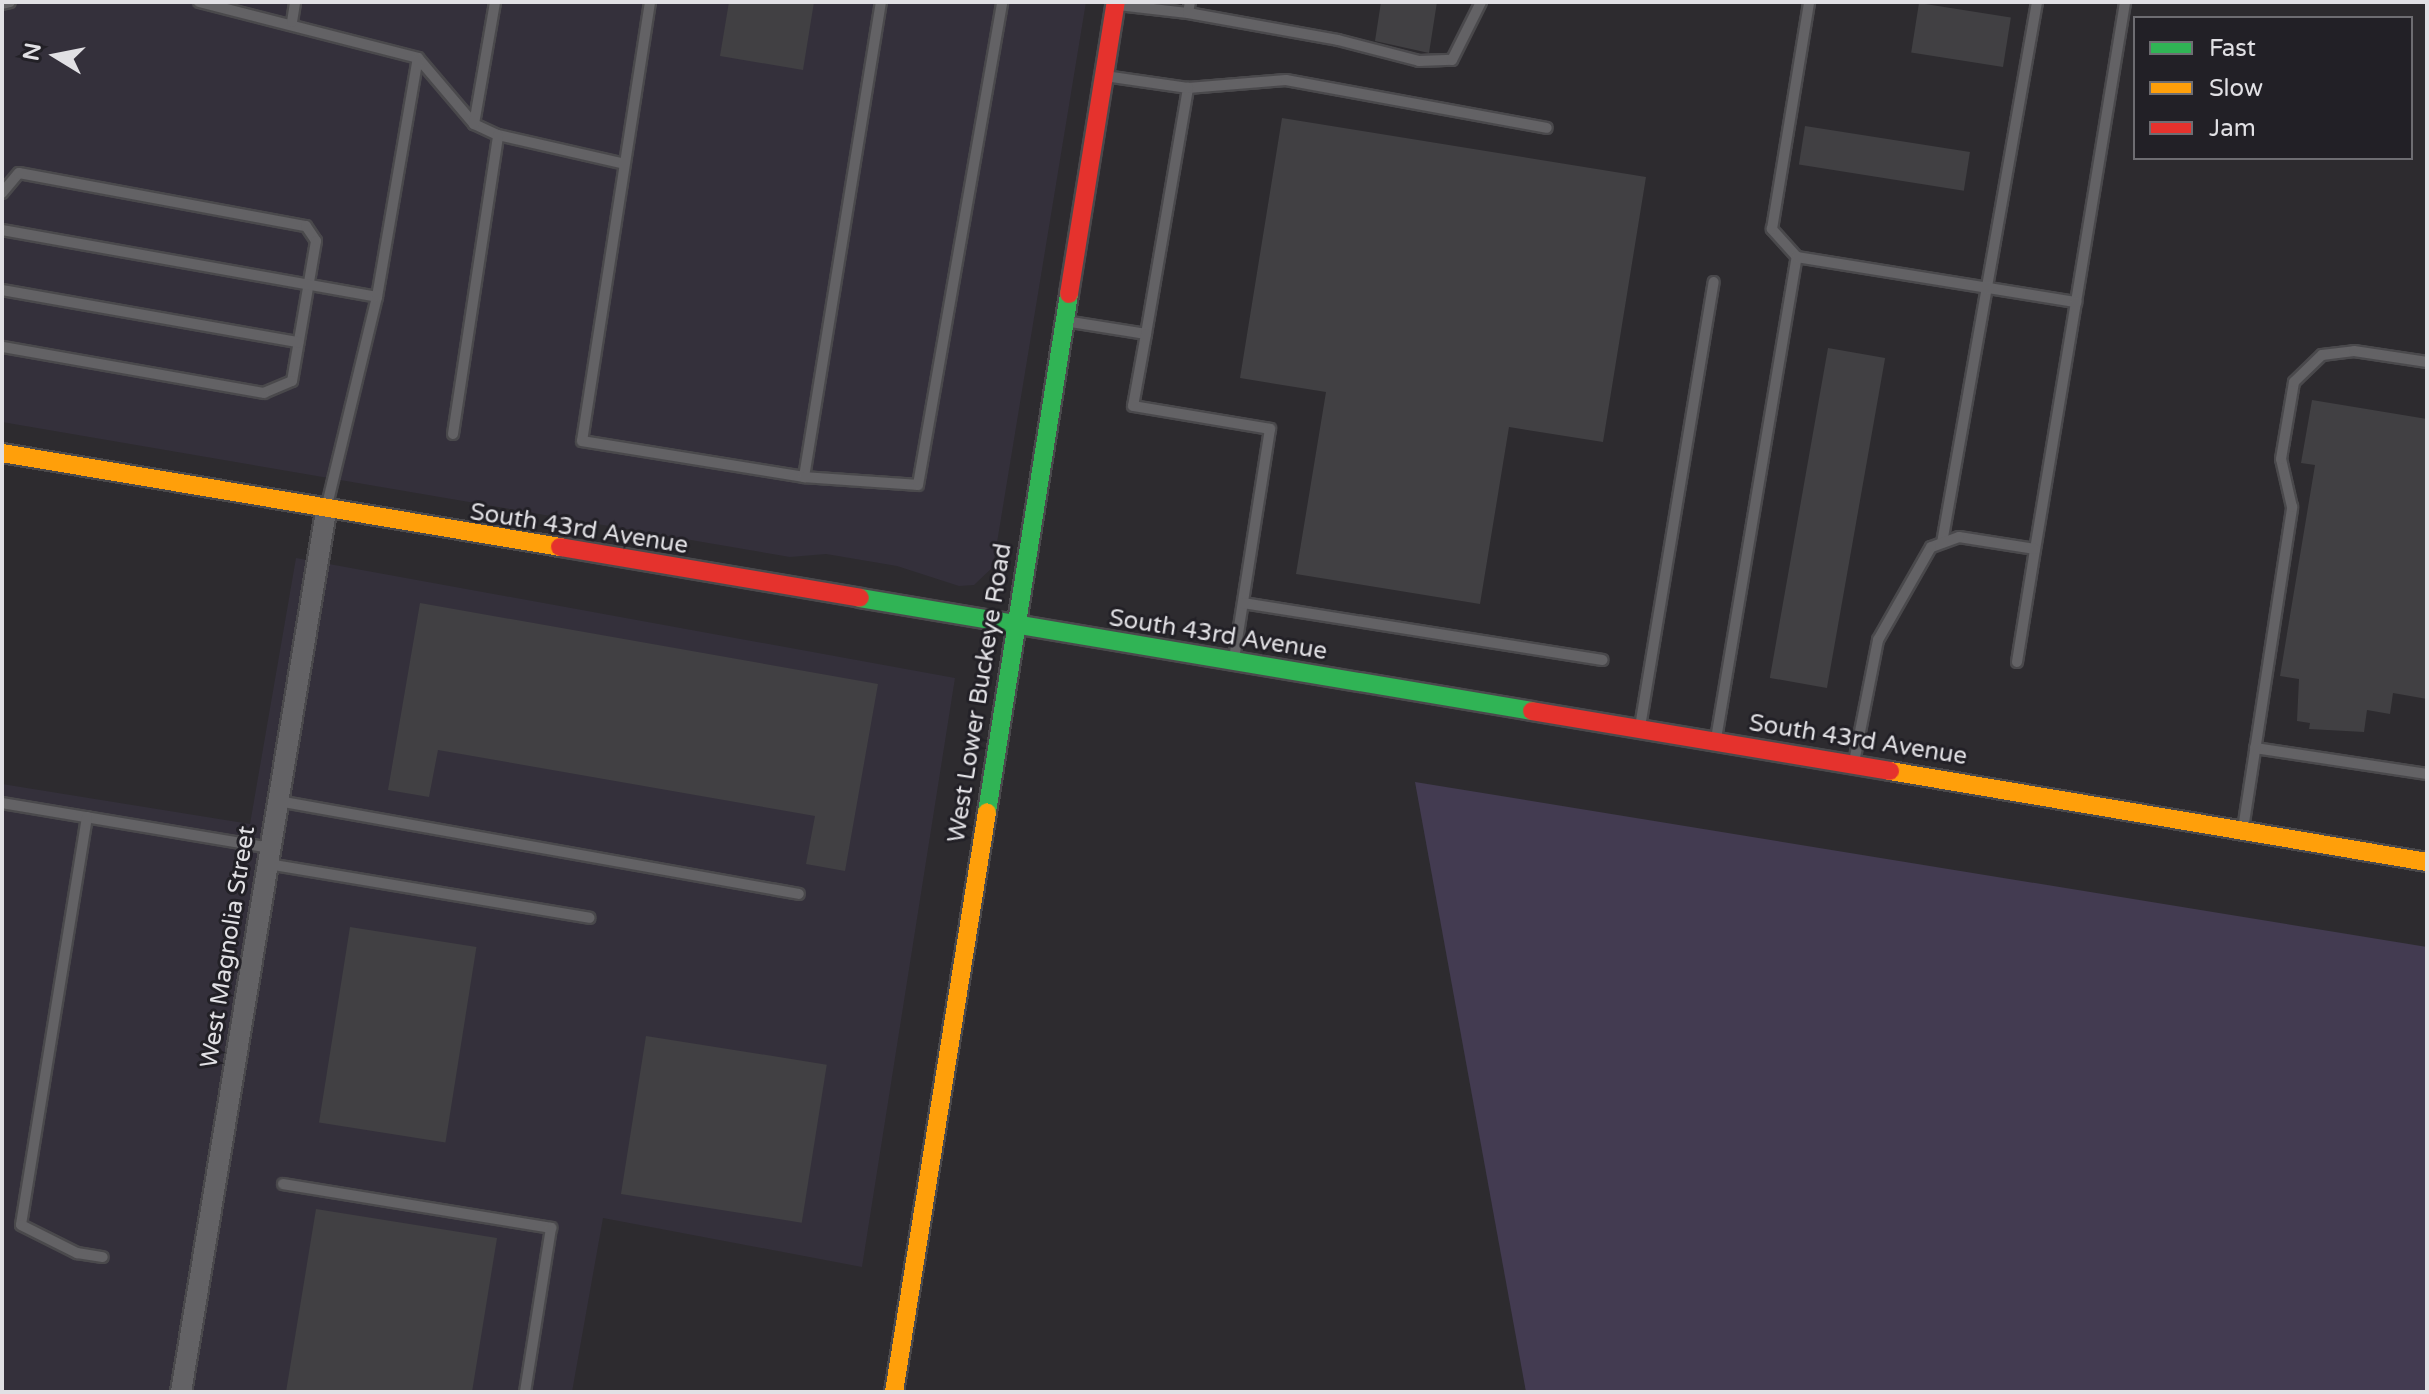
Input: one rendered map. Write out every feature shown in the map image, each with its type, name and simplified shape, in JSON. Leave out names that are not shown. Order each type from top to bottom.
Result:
[{"type":"main road","name":"West Lower Buckeye Road","points":[[894,1392],[1116,4]]},
{"type":"main road","name":"South 43rd Avenue","points":[[2,453],[326,511],[2427,862]]},
{"type":"street","name":"West Magnolia Street","points":[[181,1392],[326,511]]},
{"type":"lane","points":[[2,4],[10,2]]},
{"type":"lane","points":[[199,2],[292,22],[418,58],[474,124],[498,135],[621,163]]},
{"type":"lane","points":[[292,22],[295,2]]},
{"type":"lane","points":[[474,124],[495,2]]},
{"type":"lane","points":[[650,2],[621,163],[582,441],[804,477],[918,485],[1002,2]]},
{"type":"lane","points":[[804,477],[881,2]]},
{"type":"lane","points":[[1116,4],[1189,8],[1419,61],[1452,60],[1481,2]]},
{"type":"lane","points":[[1809,2],[1772,229],[1797,257],[2076,302]]},
{"type":"lane","points":[[1942,543],[2037,2]]},
{"type":"lane","points":[[2017,662],[2125,2]]},
{"type":"lane","points":[[326,511],[377,297],[418,58]]},
{"type":"lane","points":[[1103,76],[1188,88],[1286,80],[1547,128]]},
{"type":"lane","points":[[1188,88],[1133,406],[1270,429],[1233,662]]},
{"type":"lane","points":[[453,434],[498,135]]},
{"type":"lane","points":[[2,193],[19,173],[306,226],[316,241],[292,381],[264,393],[2,347]]},
{"type":"lane","points":[[2,230],[377,297]]},
{"type":"lane","points":[[1715,741],[1797,257]]},
{"type":"lane","points":[[1639,729],[1714,282]]},
{"type":"lane","points":[[2,290],[298,342]]},
{"type":"lane","points":[[1064,321],[1146,334]]},
{"type":"lane","points":[[2243,829],[2292,507],[2281,459],[2294,382],[2322,355],[2354,351],[2427,362]]},
{"type":"lane","points":[[1854,764],[1878,640],[1906,584],[1931,547],[1959,537],[2035,549]]},
{"type":"lane","points":[[1243,603],[1603,660]]},
{"type":"lane","points":[[2255,748],[2427,774]]},
{"type":"lane","points":[[278,801],[799,894]]},
{"type":"lane","points":[[2,803],[87,817],[589,918]]},
{"type":"lane","points":[[87,817],[21,1225],[77,1253],[103,1257]]},
{"type":"lane","points":[[283,1184],[551,1228],[525,1392]]},
{"type":"shaded area","points":[[2,2],[1086,2],[993,567],[974,585],[959,586],[897,566],[826,554],[790,557],[2,422]]},
{"type":"shaded area","points":[[296,558],[955,678],[862,1267],[603,1218],[572,1392],[2,1392],[2,784],[250,824]]},
{"type":"shaded area","points":[[1415,782],[2427,947],[2427,1392],[1526,1392]]},
{"type":"building","points":[[729,2],[814,2],[803,70],[720,56]]},
{"type":"building","points":[[1381,2],[1437,2],[1429,53],[1375,41]]},
{"type":"building","points":[[1919,3],[2011,18],[2003,67],[1911,52]]},
{"type":"building","points":[[1282,118],[1646,177],[1603,442],[1509,427],[1480,604],[1296,574],[1326,392],[1240,378]]},
{"type":"building","points":[[1805,126],[1970,152],[1964,191],[1799,165]]},
{"type":"building","points":[[1828,348],[1885,358],[1827,688],[1770,678]]},
{"type":"building","points":[[2312,400],[2427,419],[2427,699],[2393,693],[2390,714],[2367,710],[2364,732],[2309,729],[2310,723],[2297,721],[2299,679],[2280,676],[2315,465],[2301,463]]},
{"type":"building","points":[[420,603],[878,684],[845,871],[806,864],[815,816],[438,750],[429,797],[388,790]]},
{"type":"building","points":[[350,927],[476,947],[445,1143],[319,1123]]},
{"type":"building","points":[[646,1036],[827,1065],[802,1223],[621,1194]]},
{"type":"building","points":[[316,1209],[497,1238],[472,1392],[286,1392]]},
{"type":"traffic: fast","points":[[987,812],[1069,294]]},
{"type":"traffic: fast","points":[[860,598],[1532,711]]},
{"type":"traffic: slow","points":[[2,453],[560,547]]},
{"type":"traffic: slow","points":[[1890,771],[2427,862]]},
{"type":"traffic: slow","points":[[894,1392],[987,812]]},
{"type":"traffic: jam","points":[[1069,294],[1116,2]]},
{"type":"traffic: jam","points":[[560,547],[860,598]]},
{"type":"traffic: jam","points":[[1532,711],[1890,771]]}]
